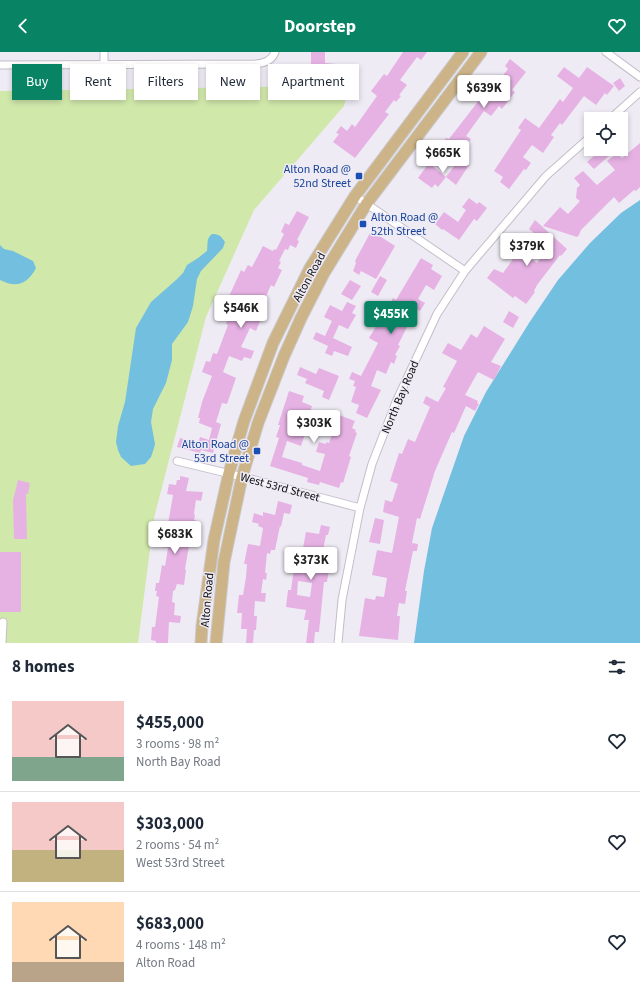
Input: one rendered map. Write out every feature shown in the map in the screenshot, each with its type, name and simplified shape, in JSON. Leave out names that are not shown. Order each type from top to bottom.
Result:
[{"type":"main road","name":"Alton Road","points":[[201,643],[214,540],[228,473],[244,421],[273,343],[310,268],[354,196],[463,52]]},
{"type":"main road","name":"Alton Road","points":[[216,643],[224,562],[242,477],[258,423],[286,350],[324,273],[367,203],[481,52]]},
{"type":"street","points":[[104,52],[104,64]]},
{"type":"street","points":[[606,52],[640,77]]},
{"type":"street","points":[[126,65],[256,64],[266,62],[274,54]]},
{"type":"street","points":[[0,65],[70,65]]},
{"type":"street","points":[[618,112],[640,92]]},
{"type":"street","name":"North Bay Road","points":[[338,643],[342,600],[360,508],[372,464],[396,402],[437,314],[465,271],[546,176],[584,142]]},
{"type":"street","points":[[354,196],[367,203],[465,271]]},
{"type":"street","name":"West 53rd Street","points":[[177,461],[360,508]]},
{"type":"street","points":[[2,643],[3,622]]},
{"type":"green space","points":[[260,87],[268,87],[268,100],[346,100],[344,106],[254,210],[206,317],[154,518],[138,643],[0,643],[0,91],[12,91],[12,100],[62,100],[62,90],[70,90],[70,100],[126,100],[126,89],[134,89],[134,100],[198,100],[198,88],[206,88],[206,100],[260,100]]},
{"type":"water","points":[[640,200],[640,643],[414,643],[424,571],[432,528],[464,436],[486,392],[558,280],[590,243],[621,213]]},
{"type":"water","points":[[212,234],[220,236],[225,242],[223,248],[201,271],[197,279],[193,306],[188,322],[172,344],[172,360],[166,383],[153,409],[151,422],[155,444],[151,457],[145,464],[131,466],[121,457],[116,442],[118,426],[125,402],[136,328],[151,302],[183,273],[187,265],[207,251],[208,240]]},
{"type":"water","points":[[0,245],[4,249],[13,251],[33,261],[36,268],[29,278],[16,284],[11,284],[0,280]]},
{"type":"building","points":[[311,52],[325,52],[325,63],[337,64],[311,64]]},
{"type":"building","points":[[403,52],[427,52],[421,60],[417,57],[400,80],[407,85],[399,95],[401,96],[396,102],[394,100],[385,112],[389,114],[355,158],[333,142],[339,134],[336,133],[341,126],[347,131],[352,124],[355,127],[377,96],[371,91],[384,74],[387,76]]},
{"type":"building","points":[[510,59],[526,72],[512,90],[515,92],[502,109],[499,106],[491,116],[484,111],[466,136],[471,139],[455,161],[440,150],[446,142],[445,138],[449,139],[490,86],[493,88],[508,69],[505,66]]},
{"type":"building","points":[[564,67],[579,78],[587,67],[614,86],[607,95],[605,93],[596,105],[584,96],[562,125],[560,123],[551,135],[554,137],[543,153],[532,145],[523,157],[531,163],[526,170],[524,169],[509,189],[500,182],[503,177],[494,171],[521,130],[518,128],[525,118],[539,128],[560,99],[563,102],[573,88],[557,76]]},
{"type":"building","points":[[620,78],[625,86],[619,91],[613,83]]},
{"type":"building","points":[[640,143],[640,187],[636,191],[634,190],[619,203],[614,197],[581,230],[577,237],[543,226],[560,207],[568,214],[580,201],[576,198],[577,188],[580,185],[574,178],[583,171],[597,185],[615,170],[607,161],[613,156],[620,156],[622,158],[628,156],[628,153]]},
{"type":"building","points":[[594,156],[609,156],[594,169],[587,162]]},
{"type":"building","points":[[460,158],[469,165],[456,185],[446,177]]},
{"type":"building","points":[[429,163],[446,177],[438,187],[435,184],[432,188],[418,178]]},
{"type":"building","points":[[469,198],[477,204],[479,202],[487,208],[477,221],[474,219],[459,240],[435,224],[444,212],[458,222],[466,210],[462,207]]},
{"type":"building","points":[[297,211],[309,217],[297,240],[299,241],[296,248],[290,245],[288,250],[285,249],[279,261],[281,262],[278,268],[282,270],[274,287],[271,285],[261,308],[267,311],[263,320],[261,319],[256,331],[250,328],[241,347],[254,351],[251,359],[244,357],[242,361],[229,356],[223,372],[236,378],[227,404],[222,403],[216,422],[221,424],[213,453],[201,450],[200,453],[177,447],[180,438],[198,443],[200,437],[209,440],[212,428],[199,423],[200,418],[198,418],[202,402],[212,376],[202,372],[206,361],[210,362],[213,353],[217,354],[228,325],[226,324],[234,306],[226,303],[241,270],[244,272],[248,265],[252,267],[263,246],[273,251],[274,249],[276,250],[284,234],[281,232],[285,223],[289,225]]},
{"type":"building","points":[[535,220],[567,249],[561,256],[560,255],[537,285],[534,291],[535,292],[526,304],[515,296],[513,298],[487,278],[494,269],[503,273],[513,259],[507,254],[514,245],[537,263],[550,246],[529,229]]},
{"type":"building","points":[[370,233],[374,236],[375,233],[395,246],[376,279],[361,271],[359,275],[353,271],[356,263],[355,261]]},
{"type":"building","points":[[421,258],[433,265],[431,269],[442,276],[434,290],[426,285],[418,299],[425,303],[420,311],[406,303],[397,318],[408,325],[398,345],[400,346],[395,355],[397,356],[394,364],[391,362],[386,374],[377,370],[371,386],[381,390],[367,418],[356,413],[359,405],[351,402],[356,387],[353,386],[355,381],[349,379],[352,372],[361,376],[378,343],[369,338],[386,310],[386,302],[390,304],[393,298],[396,300]]},
{"type":"building","points":[[380,276],[387,280],[378,296],[371,292]]},
{"type":"building","points":[[350,280],[361,286],[352,300],[341,294]]},
{"type":"building","points":[[347,302],[356,306],[352,313],[356,315],[348,329],[339,325],[333,338],[352,347],[348,356],[334,351],[332,356],[325,353],[328,346],[313,339],[316,332],[325,336],[332,321],[324,317],[330,305],[342,311]]},
{"type":"building","points":[[509,311],[519,317],[513,328],[503,322]]},
{"type":"building","points":[[484,326],[505,339],[491,362],[501,366],[494,380],[478,372],[465,395],[478,401],[477,403],[479,404],[475,411],[466,406],[454,433],[452,432],[435,471],[420,519],[417,518],[412,543],[418,544],[417,551],[413,551],[405,591],[407,591],[405,604],[399,603],[397,616],[400,616],[398,640],[359,636],[365,598],[375,600],[376,596],[384,597],[387,578],[372,575],[377,550],[392,553],[399,517],[383,512],[385,500],[392,502],[398,484],[390,481],[399,453],[402,454],[408,439],[415,442],[430,407],[423,403],[426,396],[438,402],[446,388],[443,387],[457,361],[442,353],[448,343],[461,350],[471,334],[477,338]]},
{"type":"building","points":[[300,367],[316,374],[319,368],[339,376],[329,400],[322,397],[324,391],[305,383],[307,379],[297,375]]},
{"type":"building","points":[[289,391],[304,396],[302,402],[312,406],[301,446],[287,441],[282,457],[302,463],[302,465],[320,471],[325,454],[316,452],[319,442],[326,444],[326,442],[329,443],[332,434],[335,435],[339,422],[337,421],[339,415],[355,421],[352,428],[356,430],[355,432],[357,433],[349,456],[351,457],[343,483],[341,482],[339,488],[320,482],[319,485],[307,482],[308,478],[270,466],[279,438],[276,437],[280,425],[278,425]]},
{"type":"building","points":[[180,476],[189,478],[186,491],[203,492],[201,501],[196,500],[194,520],[198,521],[197,530],[192,529],[185,569],[184,585],[177,584],[175,590],[173,591],[172,602],[175,603],[174,615],[181,616],[180,623],[169,622],[168,643],[156,643],[156,641],[151,640],[152,627],[155,627],[159,597],[156,596],[157,591],[155,591],[156,583],[159,583],[162,565],[165,566],[168,548],[161,547],[162,540],[166,541],[170,524],[168,524],[173,495],[167,494],[169,484],[176,485],[177,480],[180,480]]},
{"type":"building","points":[[18,480],[30,483],[28,494],[26,494],[27,539],[14,539],[13,500]]},
{"type":"building","points":[[278,501],[292,505],[290,514],[284,513],[275,550],[271,550],[270,554],[267,553],[265,573],[267,573],[266,580],[263,579],[261,593],[266,593],[265,602],[255,601],[254,616],[257,616],[256,630],[254,630],[253,643],[246,643],[247,629],[241,629],[242,613],[237,613],[239,595],[243,595],[246,577],[247,564],[244,564],[248,544],[260,546],[263,528],[258,526],[259,524],[252,522],[254,513],[263,516],[263,512],[275,515]]},
{"type":"building","points":[[375,518],[384,520],[380,544],[369,542]]},
{"type":"building","points":[[321,525],[330,527],[328,535],[326,535],[323,550],[331,552],[327,568],[329,569],[327,582],[324,582],[319,632],[315,632],[314,643],[306,643],[309,620],[304,620],[306,610],[286,607],[288,590],[291,590],[294,568],[304,570],[306,554],[302,553],[306,532],[319,534]],"holes":[[[298,581],[312,583],[310,597],[297,595]]]},
{"type":"building","points":[[0,552],[21,552],[21,612],[0,612]]},
{"type":"place","name":"Alton Road @ 52nd Street","points":[[359,176]]},
{"type":"place","name":"Alton Road @ 52th Street","points":[[363,224]]},
{"type":"place","name":"Alton Road @ 53rd Street","points":[[257,451]]}]
